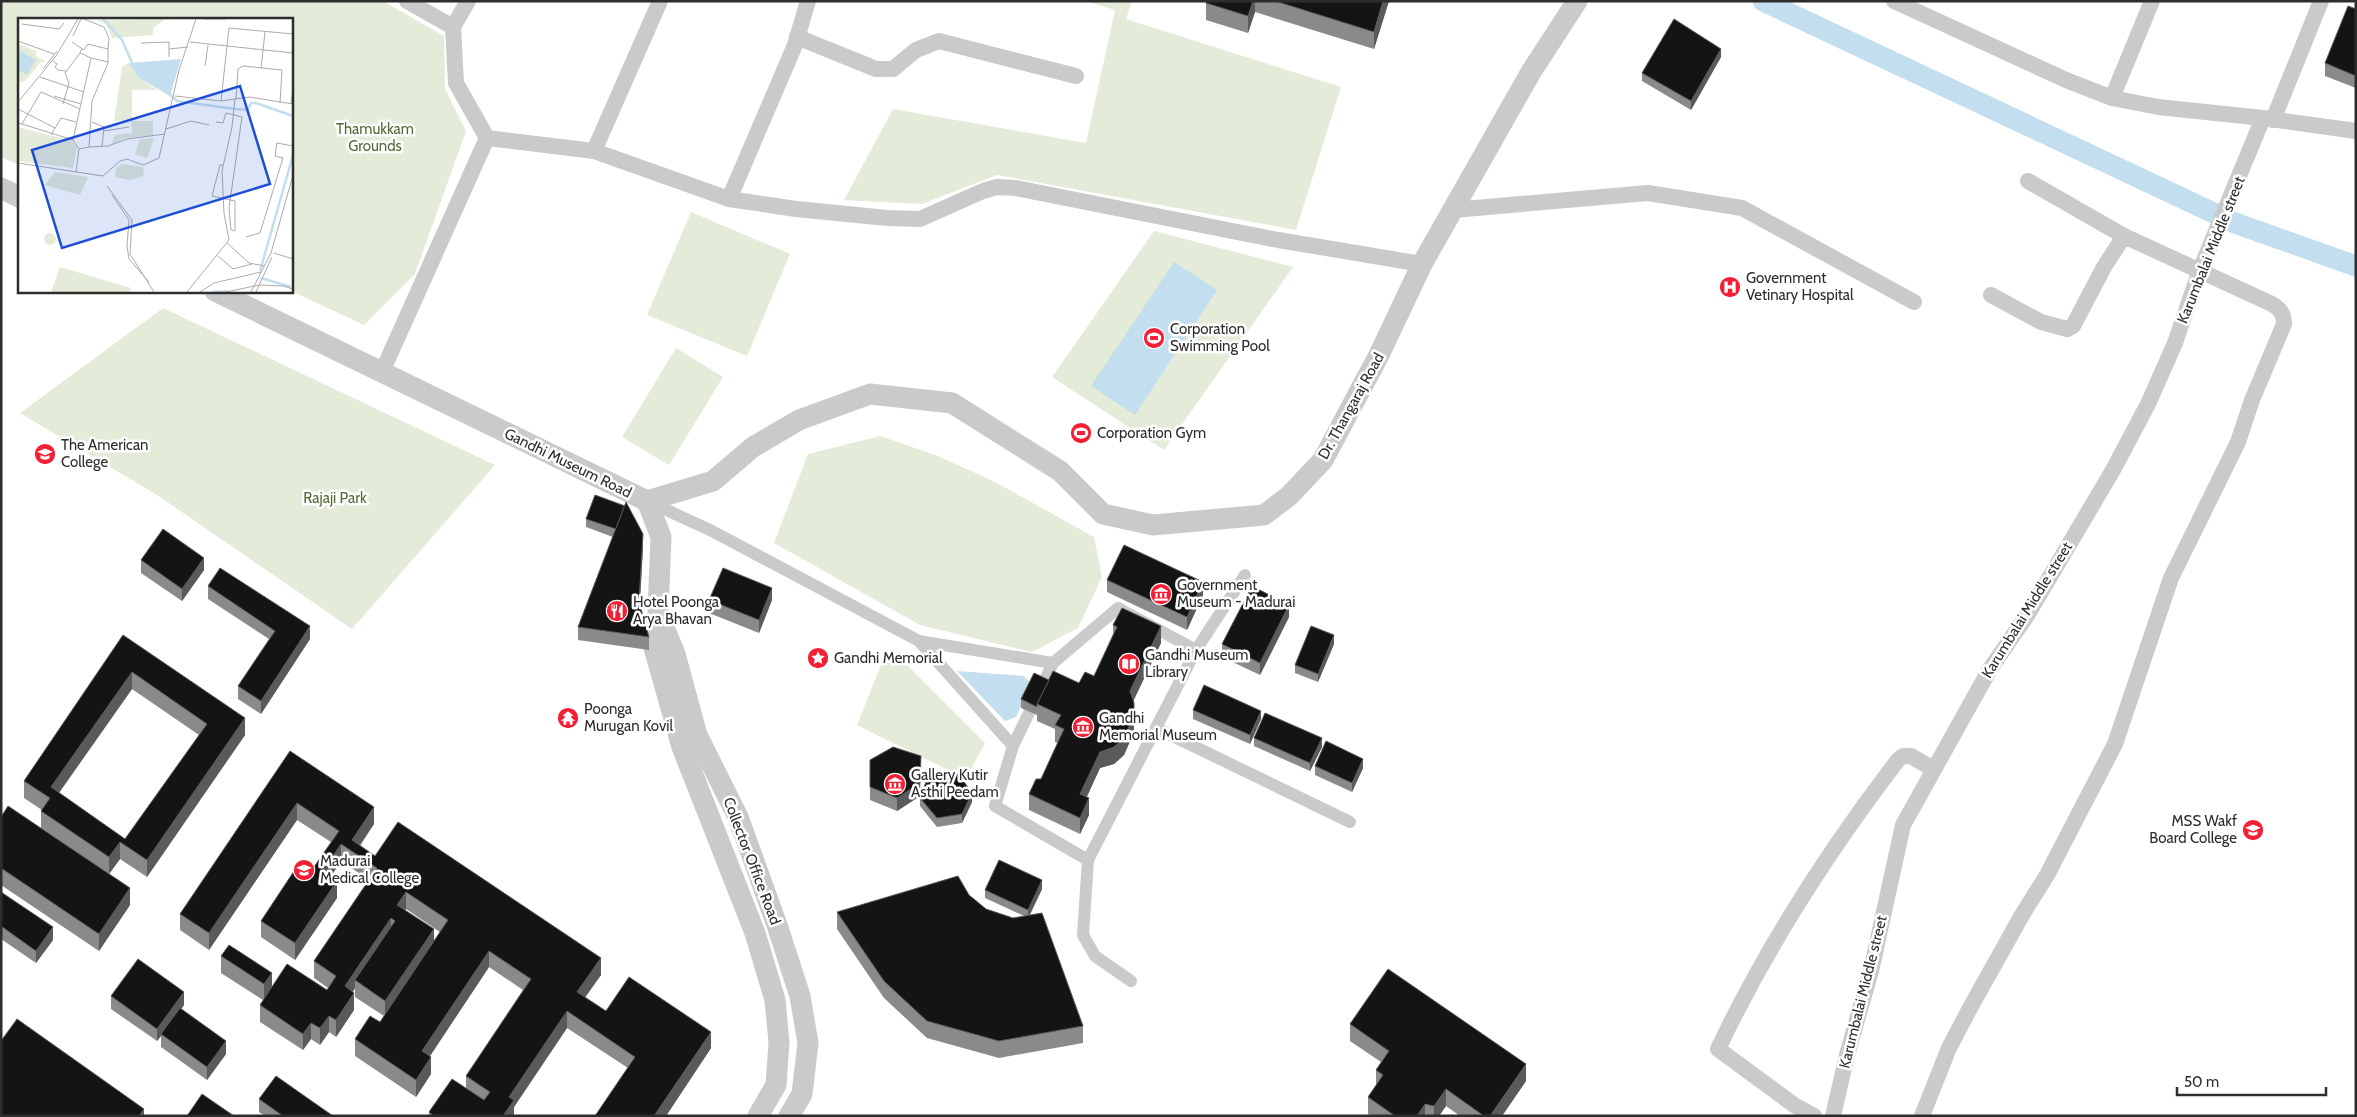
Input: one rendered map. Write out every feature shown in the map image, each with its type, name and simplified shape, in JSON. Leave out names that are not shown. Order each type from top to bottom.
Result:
[{"type":"street","points":[[407,1],[453,27]]},
{"type":"street","points":[[468,1],[453,27],[456,83],[487,138]]},
{"type":"street","points":[[594,151],[660,1]]},
{"type":"street","points":[[728,199],[797,37],[808,1]]},
{"type":"street","name":"Dr. Thangaraj Road","points":[[647,501],[713,481],[753,447],[799,420],[870,394],[952,403],[1060,471],[1103,514],[1153,525],[1264,515],[1290,496],[1323,460],[1379,355],[1422,264],[1532,72],[1577,1]]},
{"type":"street","points":[[1894,1],[2066,80],[2112,98],[2158,107],[2356,131]]},
{"type":"street","points":[[2112,98],[2152,1]]},
{"type":"street","name":"Karumbalai Middle street","points":[[1833,1116],[1847,1055],[1871,971],[1903,825],[1990,669],[2028,614],[2113,470],[2148,404],[2175,343],[2200,270],[2216,231],[2321,1]]},
{"type":"street","points":[[797,37],[876,69],[893,69],[916,50],[939,41],[1076,76]]},
{"type":"street","points":[[487,138],[594,151],[728,199],[814,211],[920,218],[983,191],[997,187],[1016,188],[1278,240],[1422,264]]},
{"type":"street","points":[[382,372],[487,138]]},
{"type":"street","points":[[1922,1116],[1949,1048],[2022,915],[2047,874],[2115,744],[2171,578],[2238,442],[2252,400],[2284,324],[2284,316],[2280,309],[2124,236],[2028,182]]},
{"type":"street","points":[[1,188],[18,196]]},
{"type":"street","points":[[1453,210],[1648,193],[1742,208],[1914,302]]},
{"type":"street","points":[[1991,295],[2041,322],[2067,329],[2073,326],[2104,267],[2124,236]]},
{"type":"street","name":"Gandhi Museum Road","points":[[217,292],[712,531],[919,641],[1053,663]]},
{"type":"street","name":"Collector Office Road","points":[[647,501],[660,536],[658,612],[654,648],[682,747],[755,933],[776,1000],[779,1042],[776,1085],[758,1116]]},
{"type":"street","points":[[1130,981],[1095,956],[1083,935],[1088,860],[1196,650],[1245,574]]},
{"type":"street","points":[[1088,860],[995,806],[1013,746],[1053,663],[1118,608],[1196,650]]},
{"type":"street","name":"Collector Office Road","points":[[658,612],[675,654],[697,735],[738,817],[777,925],[800,996],[808,1043],[802,1094],[789,1116]]},
{"type":"street","name":"Gandhi Museum Road","points":[[919,641],[1013,746]]},
{"type":"street","points":[[1156,728],[1350,822]]},
{"type":"street","points":[[1814,1116],[1794,1105],[1718,1049],[1764,961],[1820,869],[1898,760],[1903,756],[1911,756],[1933,770]]},
{"type":"green space","name":"Thamukkam Grounds","points":[[1,1],[383,1],[444,36],[445,89],[466,131],[415,274],[364,325],[292,291],[292,18],[18,18],[18,165],[1,157]]},
{"type":"green space","points":[[1085,1],[1132,1],[1126,19],[1341,87],[1296,230],[997,175],[922,204],[844,200],[893,109],[1086,143],[1115,10]]},
{"type":"green space","points":[[691,212],[790,254],[747,356],[647,315]]},
{"type":"green space","points":[[1154,231],[1293,267],[1164,450],[1052,377]]},
{"type":"green space","name":"Rajaji Park","points":[[163,308],[495,465],[352,629],[157,495],[20,413]]},
{"type":"green space","points":[[676,348],[723,377],[669,465],[622,437]]},
{"type":"green space","points":[[880,436],[938,456],[995,482],[1094,537],[1102,577],[1078,628],[1032,652],[920,625],[774,543],[808,454]]},
{"type":"green space","points":[[887,650],[902,660],[985,743],[966,779],[857,725]]},
{"type":"water","name":"Corporation Swimming Pool","points":[[1174,262],[1217,290],[1135,415],[1091,386]]},
{"type":"water","points":[[957,671],[1024,676],[1031,684],[1016,717],[1005,721]]},
{"type":"building","points":[[1206,1],[1253,1],[1248,16],[1206,3]]},
{"type":"building","points":[[1275,1],[1383,1],[1374,32]]},
{"type":"building","points":[[2348,6],[2356,9],[2356,76],[2325,63]]},
{"type":"building","points":[[1674,19],[1721,49],[1691,101],[1642,73]]},
{"type":"building","points":[[595,495],[625,506],[616,529],[586,519]]},
{"type":"building","points":[[626,502],[643,534],[639,602],[649,637],[578,627]]},
{"type":"building","points":[[163,529],[204,558],[182,589],[141,560]]},
{"type":"building","points":[[1124,545],[1203,582],[1187,617],[1107,580]]},
{"type":"building","points":[[220,568],[310,626],[261,701],[238,686],[275,631],[208,586]]},
{"type":"building","points":[[723,568],[772,588],[759,620],[709,600]]},
{"type":"building","points":[[1252,586],[1289,605],[1260,663],[1222,644]]},
{"type":"building","points":[[1122,608],[1161,626],[1130,691],[1134,703],[1134,715],[1124,738],[1114,747],[1100,752],[1080,794],[1089,798],[1080,818],[1029,794],[1036,779],[1041,779],[1064,729],[1055,725],[1061,715],[1037,704],[1053,671],[1079,683],[1085,672],[1094,676],[1117,627],[1113,625]]},
{"type":"building","points":[[1311,626],[1334,635],[1318,674],[1295,665]]},
{"type":"building","points":[[123,635],[245,718],[147,860],[120,842],[109,857],[41,811],[50,798],[24,781]],"holes":[[[132,672],[207,724],[125,839],[51,787]]]},
{"type":"building","points":[[1034,673],[1049,680],[1037,707],[1021,699]]},
{"type":"building","points":[[1204,685],[1261,711],[1250,735],[1193,710]]},
{"type":"building","points":[[1265,713],[1322,738],[1310,763],[1254,738]]},
{"type":"building","points":[[1326,741],[1363,759],[1352,783],[1315,766]]},
{"type":"building","name":"Gallery Kutir Asthi Peedam","points":[[893,747],[921,756],[920,783],[897,798],[870,787],[870,760]]},
{"type":"building","points":[[290,751],[374,807],[352,840],[375,856],[398,822],[601,958],[577,992],[606,1011],[629,977],[711,1032],[654,1116],[595,1116],[635,1057],[567,1011],[509,1097],[514,1100],[503,1116],[434,1116],[429,1112],[452,1079],[484,1100],[490,1092],[466,1076],[531,979],[489,951],[422,1051],[431,1057],[416,1080],[355,1039],[370,1016],[380,1022],[448,920],[406,892],[397,905],[434,929],[385,1001],[355,980],[395,921],[391,918],[345,986],[354,993],[336,1020],[329,1016],[320,1028],[311,1023],[303,1034],[260,1005],[287,964],[327,990],[336,976],[314,961],[377,868],[341,844],[323,871],[337,881],[295,943],[261,921],[302,859],[314,867],[339,831],[297,803],[209,933],[180,914]]},
{"type":"building","points":[[930,771],[957,772],[972,793],[962,814],[937,818],[920,798]]},
{"type":"building","points":[[8,806],[130,888],[99,934],[1,868],[1,817]]},
{"type":"building","points":[[999,860],[1042,880],[1028,910],[985,890]]},
{"type":"building","points":[[958,876],[969,895],[986,909],[1013,918],[1042,913],[1083,1026],[999,1041],[927,1021],[884,981],[837,912]]},
{"type":"building","points":[[1,892],[53,927],[36,951],[1,926]]},
{"type":"building","points":[[229,945],[272,973],[264,984],[221,956]]},
{"type":"building","points":[[138,959],[184,992],[157,1029],[111,996]]},
{"type":"building","points":[[1388,969],[1526,1064],[1490,1116],[1484,1116],[1446,1089],[1434,1106],[1425,1104],[1417,1116],[1395,1116],[1368,1097],[1383,1075],[1376,1070],[1389,1051],[1350,1024]]},
{"type":"building","points":[[180,1008],[226,1041],[207,1067],[161,1034]]},
{"type":"building","points":[[17,1019],[144,1109],[139,1116],[1,1116],[1,1041]]},
{"type":"building","points":[[276,1076],[333,1116],[283,1116],[259,1099]]},
{"type":"building","points":[[202,1094],[234,1116],[187,1116]]},
{"type":"waterway","points":[[1763,1],[2235,223],[2356,266]]},
{"type":"place","name":"Government Vetinary Hospital","points":[[1730,287]]},
{"type":"place","name":"Corporation Swimming Pool","points":[[1154,338]]},
{"type":"place","name":"Corporation Gym","points":[[1081,433]]},
{"type":"place","name":"The American College","points":[[45,454]]},
{"type":"place","name":"Government Museum - Madurai","points":[[1161,594]]},
{"type":"place","name":"Hotel Poonga Arya Bhavan","points":[[617,611]]},
{"type":"place","name":"Gandhi Memorial","points":[[818,658]]},
{"type":"place","name":"Gandhi Museum Library","points":[[1129,664]]},
{"type":"place","name":"Poonga Murugan Kovil","points":[[568,718]]},
{"type":"place","name":"Gandhi Memorial Museum","points":[[1083,727]]},
{"type":"place","name":"Gallery Kutir Asthi Peedam","points":[[895,784]]},
{"type":"place","name":"MSS Wakf Board College","points":[[2253,830]]},
{"type":"place","name":"Madurai Medical College","points":[[304,870]]}]
